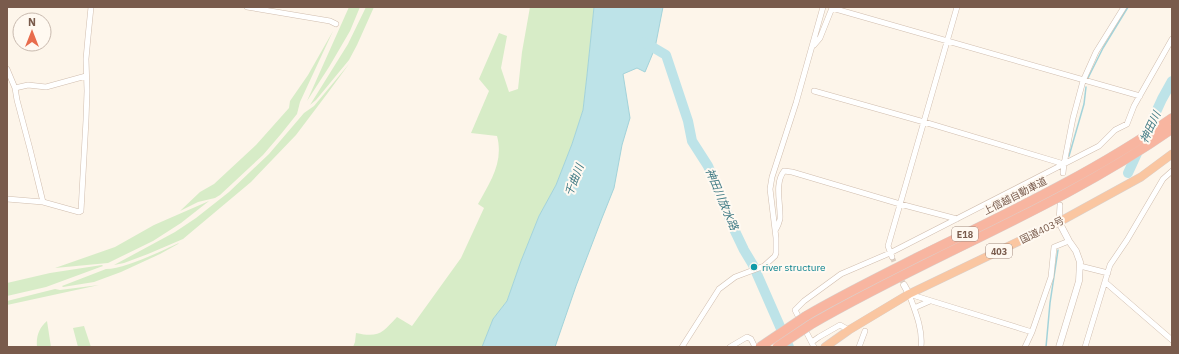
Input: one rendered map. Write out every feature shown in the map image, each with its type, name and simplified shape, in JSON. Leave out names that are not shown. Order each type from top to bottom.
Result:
[{"type":"highway","name":"上信越自動車道","points":[[760,347],[806,316],[860,286],[1035,199],[1123,150],[1172,118]]},
{"type":"highway","name":"上信越自動車道","points":[[777,347],[810,325],[865,294],[1039,208],[1122,162],[1172,129]]},
{"type":"highway","name":"国道403号","points":[[825,347],[849,330],[909,294],[1059,222],[1141,177],[1172,154]]},
{"type":"street","points":[[7,199],[43,202],[79,212],[81,211],[87,113],[86,76],[91,7]]},
{"type":"street","points":[[247,7],[330,21],[336,24]]},
{"type":"street","points":[[682,347],[719,289],[735,277],[764,266],[775,256],[775,230],[770,189],[772,177],[812,50],[823,7]]},
{"type":"street","points":[[891,255],[888,246],[957,7]]},
{"type":"street","points":[[1063,173],[1073,118],[1083,81],[1096,52],[1124,7]]},
{"type":"street","points":[[812,50],[820,38],[832,8],[1083,81],[1140,96]]},
{"type":"street","points":[[849,330],[840,325],[819,337],[813,345],[795,310],[804,301],[841,274],[891,255],[957,219],[1099,146],[1114,130],[1127,124],[1134,106],[1172,39]]},
{"type":"street","points":[[7,72],[15,88],[43,202]]},
{"type":"street","points":[[15,88],[28,85],[46,87],[86,76]]},
{"type":"street","points":[[814,91],[1064,164]]},
{"type":"street","points":[[1085,347],[1110,265],[1127,240],[1163,179],[1172,170]]},
{"type":"street","points":[[775,230],[780,221],[779,183],[781,175],[784,171],[957,219]]},
{"type":"street","points":[[1058,347],[1079,281],[1080,266],[1076,251],[1059,222],[1060,205]]},
{"type":"street","points":[[1025,347],[1032,332],[1051,277],[1054,247],[1070,241]]},
{"type":"street","points":[[1080,266],[1108,273]]},
{"type":"street","points":[[1105,282],[1172,340]]},
{"type":"street","points":[[904,285],[909,294],[918,322],[922,339],[921,347]]},
{"type":"street","points":[[909,294],[1032,332]]},
{"type":"street","points":[[914,308],[930,300]]},
{"type":"street","points":[[859,347],[864,331]]},
{"type":"street","points":[[730,347],[747,336],[751,339],[755,347]]},
{"type":"green space","points":[[349,7],[360,7],[350,31],[307,101]]},
{"type":"green space","points":[[366,7],[374,7],[349,60],[316,100],[310,105],[348,44]]},
{"type":"green space","points":[[530,7],[594,7],[583,110],[556,185],[539,216],[507,301],[493,319],[482,347],[353,347],[356,333],[370,335],[380,333],[397,317],[412,326],[461,258],[484,208],[478,204],[495,172],[499,154],[497,136],[471,133],[489,91],[479,79],[499,33],[507,36],[501,68],[509,92],[518,89],[522,52]]},
{"type":"green space","points":[[333,31],[300,102],[297,114],[281,134],[263,155],[220,195],[215,198],[198,202],[180,211],[200,192],[214,184],[256,145],[289,108],[290,101],[308,75]]},
{"type":"green space","points":[[349,64],[296,135],[251,182],[183,239],[148,254],[114,265],[175,232],[196,218],[229,192],[269,154],[304,113],[314,106]]},
{"type":"green space","points":[[209,201],[181,223],[153,241],[108,263],[55,268],[115,247],[154,225]]},
{"type":"green space","points":[[179,243],[160,254],[121,272],[94,282],[62,286],[106,269],[133,263]]},
{"type":"green space","points":[[103,266],[46,287],[7,296],[7,283],[50,273]]},
{"type":"green space","points":[[99,285],[7,305],[7,301],[55,289],[60,290]]},
{"type":"green space","points":[[47,321],[51,347],[37,347],[39,332]]},
{"type":"green space","points":[[84,326],[91,347],[78,347],[73,328]]},
{"type":"water","name":"千曲川","points":[[594,7],[663,7],[655,48],[645,72],[637,68],[623,74],[630,118],[622,145],[614,188],[576,286],[555,347],[482,347],[493,319],[507,301],[539,216],[556,185],[572,144],[583,110]]},
{"type":"waterway","points":[[1088,78],[1103,48],[1128,7]]},
{"type":"waterway","name":"神田川放水路","points":[[644,42],[666,55],[688,121],[692,141],[708,166],[733,227],[753,265],[789,347]]},
{"type":"waterway","name":"神田川","points":[[1128,173],[1162,99],[1172,81]]},
{"type":"waterway","points":[[1069,156],[1084,104],[1086,87]]},
{"type":"waterway","points":[[1046,347],[1050,303],[1058,250]]},
{"type":"tunnel","points":[[892,257],[904,285]]},
{"type":"place","name":"river structure","points":[[754,267]]}]
